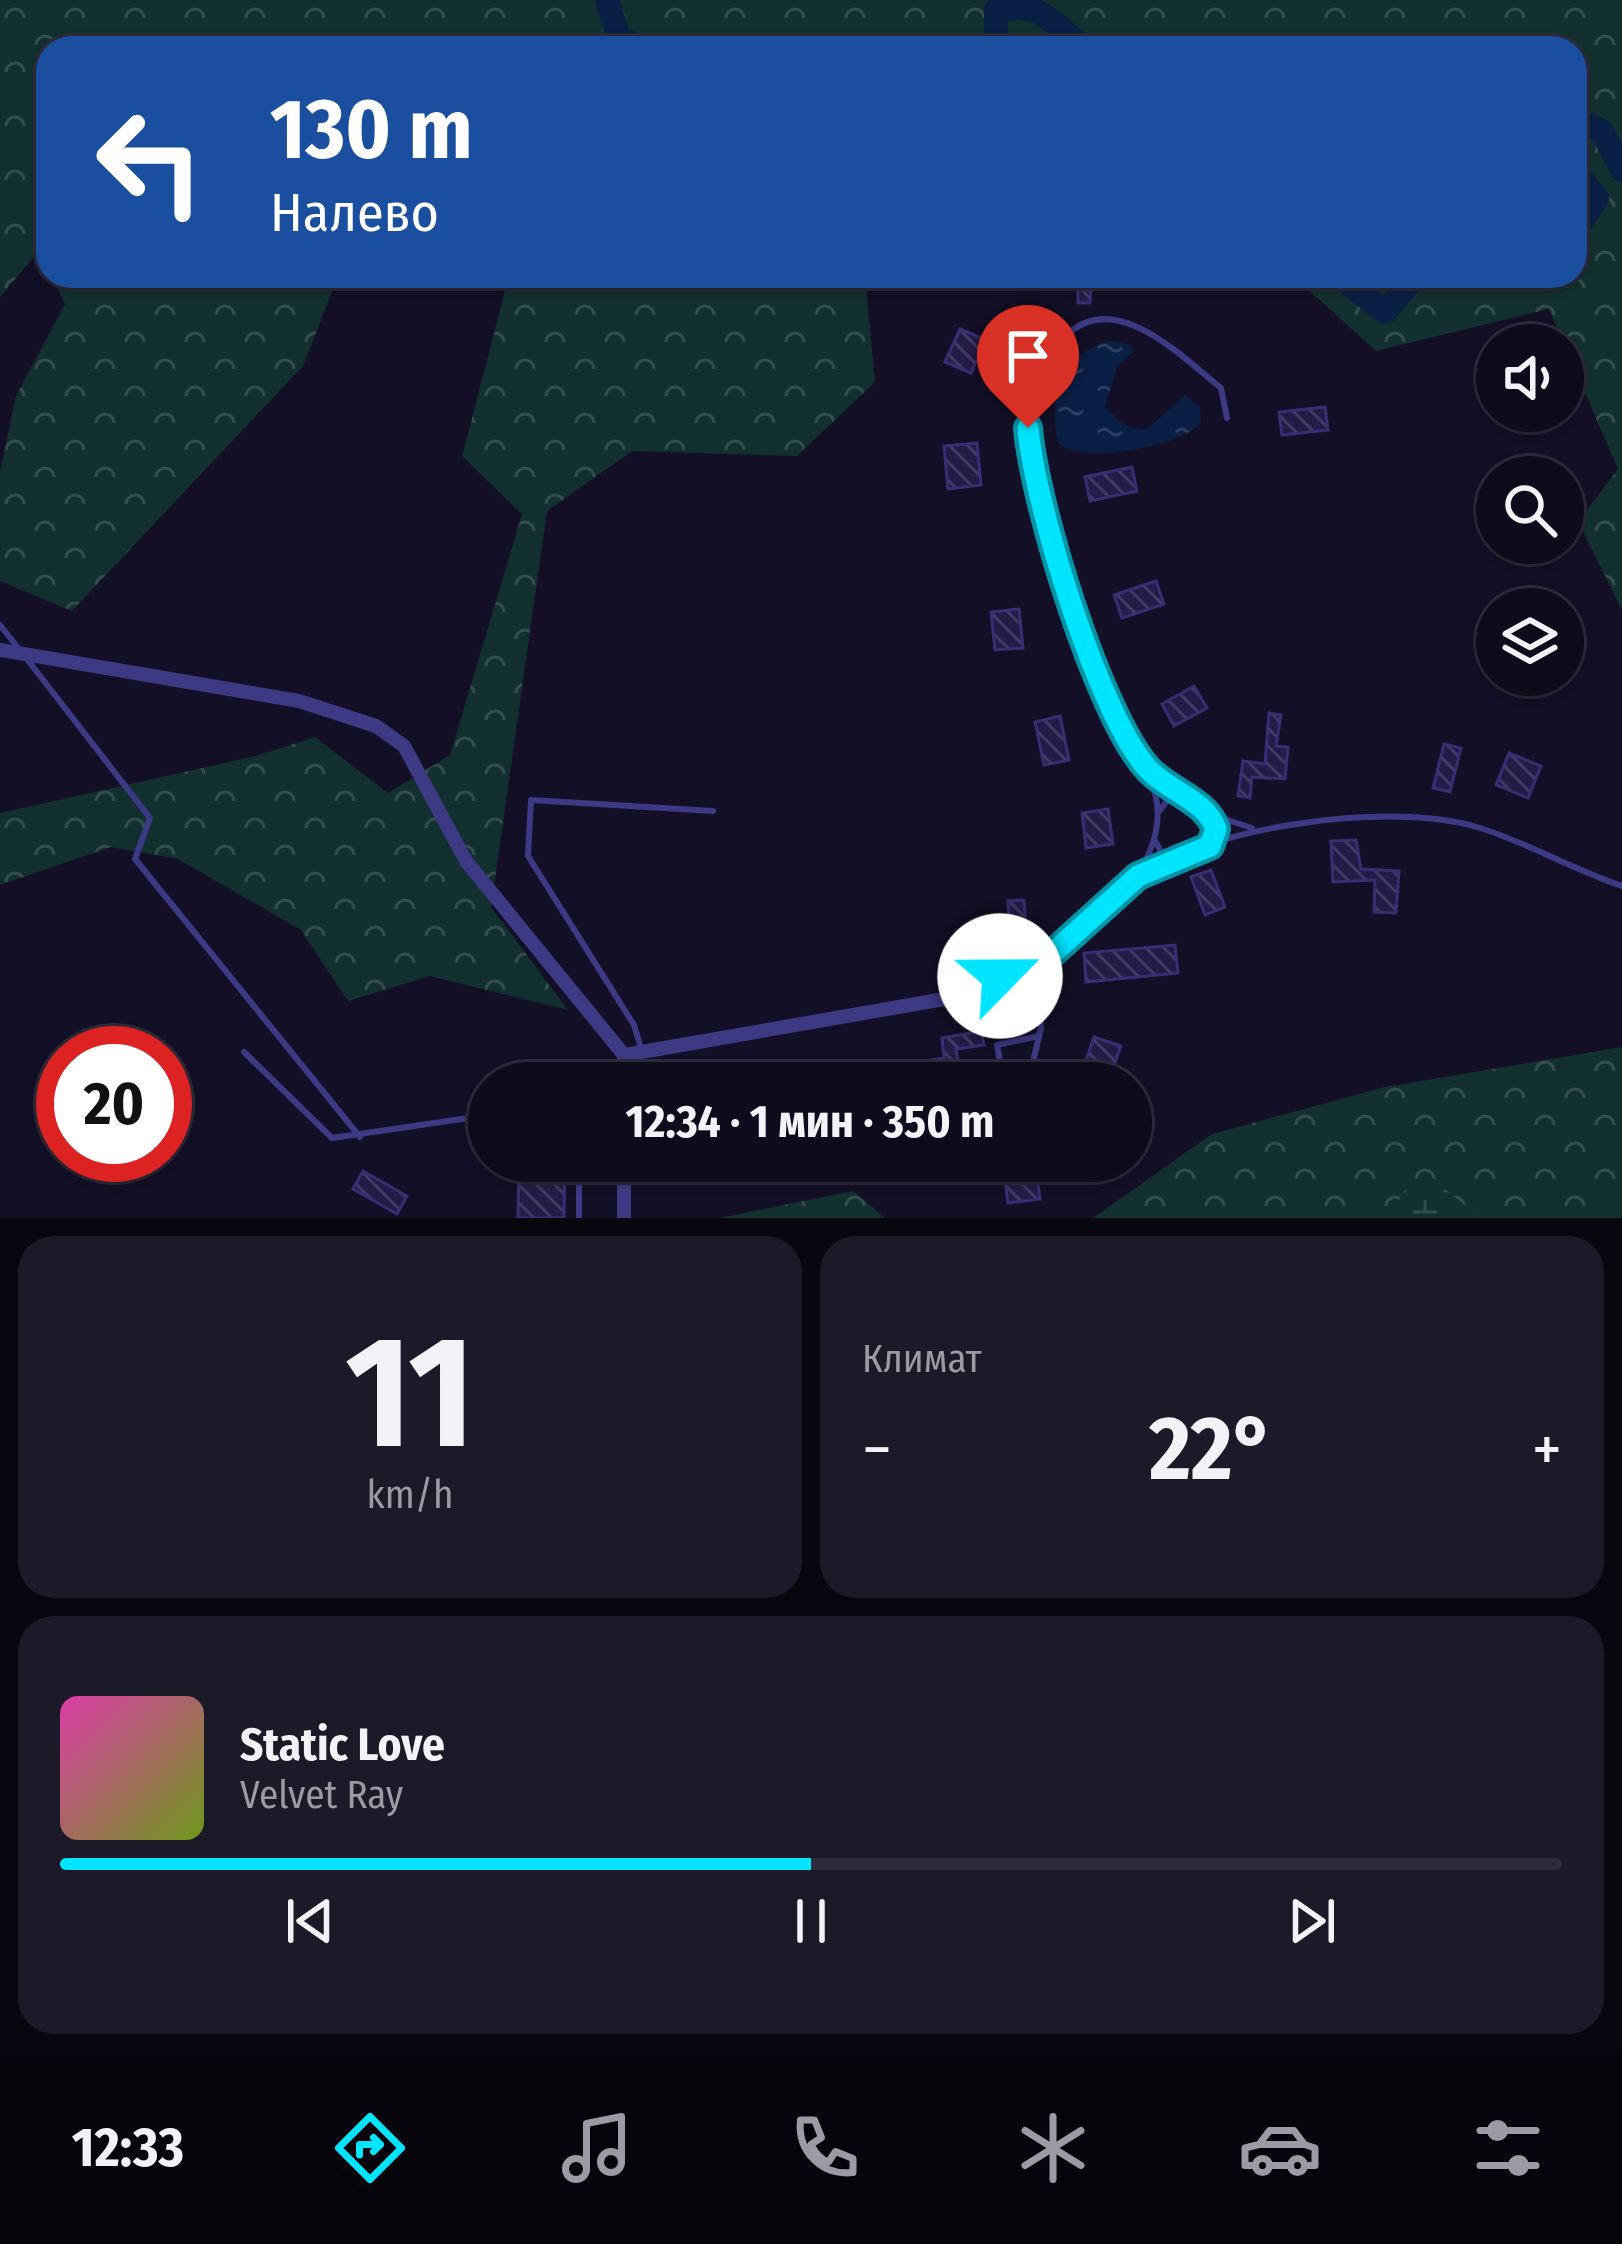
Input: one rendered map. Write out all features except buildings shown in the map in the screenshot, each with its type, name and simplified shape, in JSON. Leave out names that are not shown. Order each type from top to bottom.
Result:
[{"type":"street","points":[[0,650],[299,701],[376,726],[404,746],[466,861],[624,1055],[624,1062]]},
{"type":"street","points":[[624,1055],[950,998]]},
{"type":"street","points":[[624,1182],[625,1218]]},
{"type":"lane","points":[[1138,876],[1154,837],[1157,814],[1147,768],[1106,693],[1042,518],[1028,428],[1033,387],[1053,349],[1073,328],[1100,320],[1129,322],[1221,388],[1227,418]]},
{"type":"lane","points":[[0,625],[150,818],[135,859],[360,1137]]},
{"type":"lane","points":[[1147,768],[1209,814],[1256,829]]},
{"type":"lane","points":[[1157,814],[1167,800],[1186,799]]},
{"type":"lane","points":[[642,1052],[634,1024],[528,856],[531,800],[713,811]]},
{"type":"lane","points":[[1209,814],[1216,829],[1210,846]]},
{"type":"lane","points":[[950,998],[989,992],[1000,976],[1032,972],[1138,876],[1256,829],[1345,819],[1476,826],[1622,886]]},
{"type":"lane","points":[[1154,837],[1163,855],[1176,858]]},
{"type":"lane","points":[[1032,972],[1040,1036],[1033,1062]]},
{"type":"lane","points":[[1000,1062],[997,1046],[1040,1036]]},
{"type":"lane","points":[[244,1052],[332,1138],[468,1118]]},
{"type":"lane","points":[[579,1182],[580,1218]]},
{"type":"green space","points":[[0,0],[1622,0],[1622,610],[1584,534],[1584,514],[1618,469],[1584,390],[1584,324],[1555,324],[1549,309],[1376,351],[1306,288],[1587,288],[1587,36],[36,36],[36,254],[0,297]]},
{"type":"green space","points":[[57,288],[333,288],[303,366],[72,611],[0,581],[0,472],[16,396],[65,304]]},
{"type":"green space","points":[[506,288],[866,288],[875,382],[797,456],[632,451],[547,511],[491,907],[568,1010],[430,976],[348,1001],[301,930],[178,859],[111,847],[0,885],[0,813],[256,756],[315,737],[388,793],[450,755],[522,514],[462,456]]},
{"type":"green space","points":[[1622,1047],[1622,1218],[1093,1218],[1144,1182],[1152,1182],[1152,1176],[1212,1134],[1385,1087]]},
{"type":"green space","points":[[1429,1175],[1479,1218],[1403,1218],[1399,1195]]},
{"type":"green space","points":[[853,1191],[885,1218],[719,1218]]},
{"type":"water","points":[[1110,341],[1131,345],[1134,351],[1117,367],[1105,406],[1114,416],[1128,426],[1147,429],[1185,395],[1200,407],[1201,423],[1174,439],[1130,450],[1087,453],[1058,443],[1055,410],[1062,380],[1080,356]]},
{"type":"waterway","points":[[607,0],[618,36]]},
{"type":"waterway","points":[[996,36],[996,10],[1012,8],[1037,12],[1070,36]]},
{"type":"waterway","points":[[1587,124],[1602,131],[1622,170]]},
{"type":"waterway","points":[[1587,186],[1597,198],[1587,213]]},
{"type":"waterway","points":[[1354,288],[1385,312],[1406,288]]},
{"type":"route","points":[[1000,976],[1032,972],[1138,876],[1210,846],[1216,829],[1209,814],[1147,768],[1119,723],[1042,518],[1028,428]]}]
